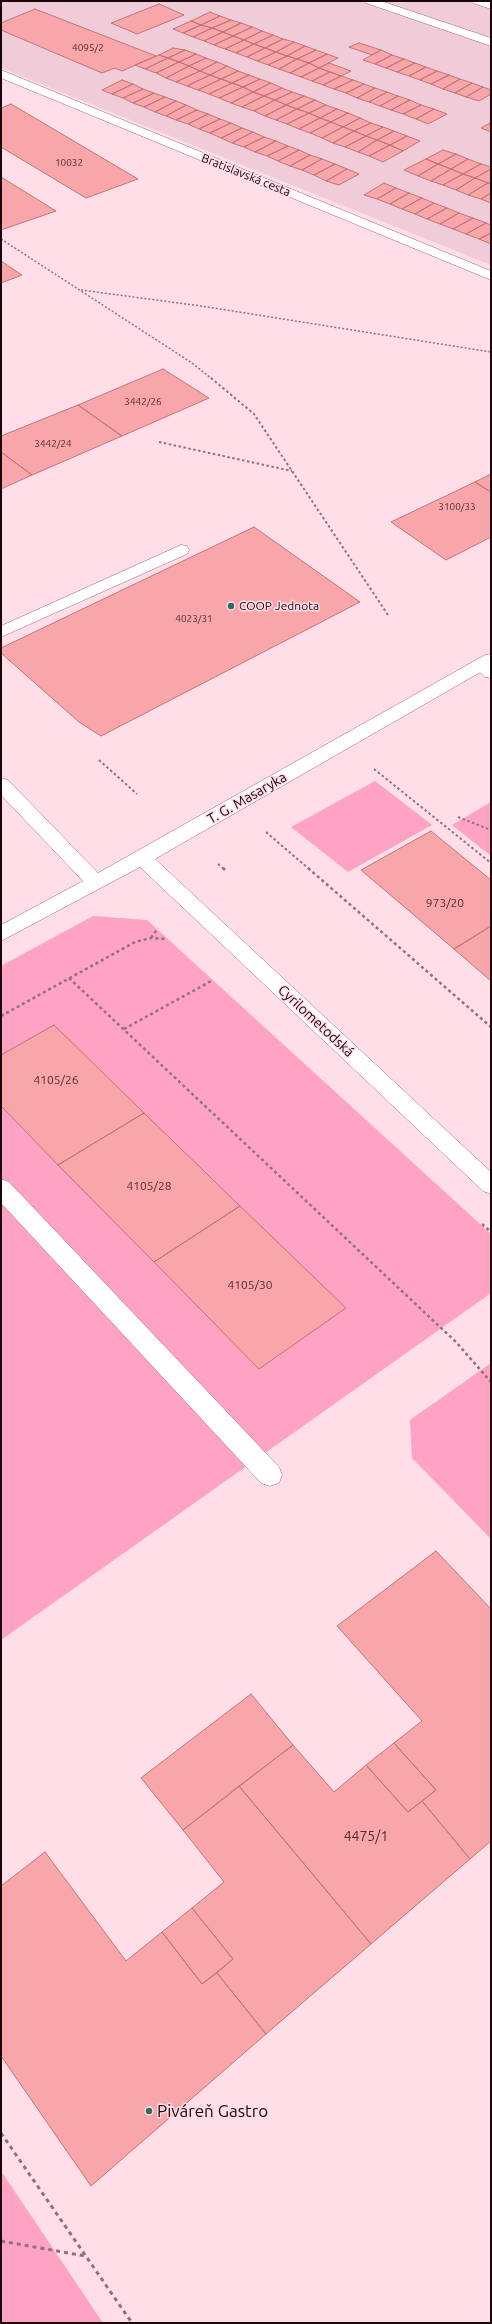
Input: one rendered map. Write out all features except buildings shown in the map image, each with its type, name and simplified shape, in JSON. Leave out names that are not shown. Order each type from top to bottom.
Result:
[{"type":"street","points":[[370,1],[491,42]]},
{"type":"street","points":[[477,1],[491,6]]},
{"type":"street","name":"Bratislavská cesta","points":[[1,74],[491,276]]},
{"type":"street","points":[[8,88],[21,82]]},
{"type":"street","points":[[1,632],[181,550]]},
{"type":"street","name":"T. G. Masaryka","points":[[1,934],[142,858],[488,666]]},
{"type":"street","points":[[1,784],[96,883]]},
{"type":"street","name":"Cyrilometodská","points":[[142,858],[491,1185]]},
{"type":"street","points":[[1,1188],[270,1475]]},
{"type":"path","points":[[1,239],[192,362],[254,414],[388,615]]},
{"type":"path","points":[[81,290],[202,306],[491,352]]},
{"type":"path","points":[[159,442],[292,472]]},
{"type":"path","points":[[99,760],[137,794]]},
{"type":"path","points":[[372,768],[491,863]]},
{"type":"path","points":[[458,817],[491,830]]},
{"type":"path","points":[[266,832],[491,1027]]},
{"type":"path","points":[[218,864],[225,870]]},
{"type":"path","points":[[151,938],[161,925]]},
{"type":"path","points":[[1,1016],[135,942],[151,938],[165,938],[171,943]]},
{"type":"path","points":[[69,978],[450,1337],[491,1382]]},
{"type":"path","points":[[124,1029],[213,979]]},
{"type":"path","points":[[1,2133],[132,2323]]},
{"type":"path","points":[[1,2241],[86,2256]]},
{"type":"shaded area","points":[[1,1],[491,1],[491,265],[1,68]]},
{"type":"shaded area","points":[[375,781],[432,825],[348,872],[291,827]]},
{"type":"shaded area","points":[[491,802],[491,856],[452,825]]},
{"type":"shaded area","points":[[93,916],[147,920],[491,1234],[491,1293],[1,1640],[1,966]]},
{"type":"shaded area","points":[[491,1363],[491,1539],[412,1458],[410,1420]]},
{"type":"shaded area","points":[[1,2171],[103,2323],[1,2323]]},
{"type":"place","name":"COOP Jednota","points":[[231,606]]},
{"type":"place","name":"Piváreň Gastro","points":[[149,2111]]}]
